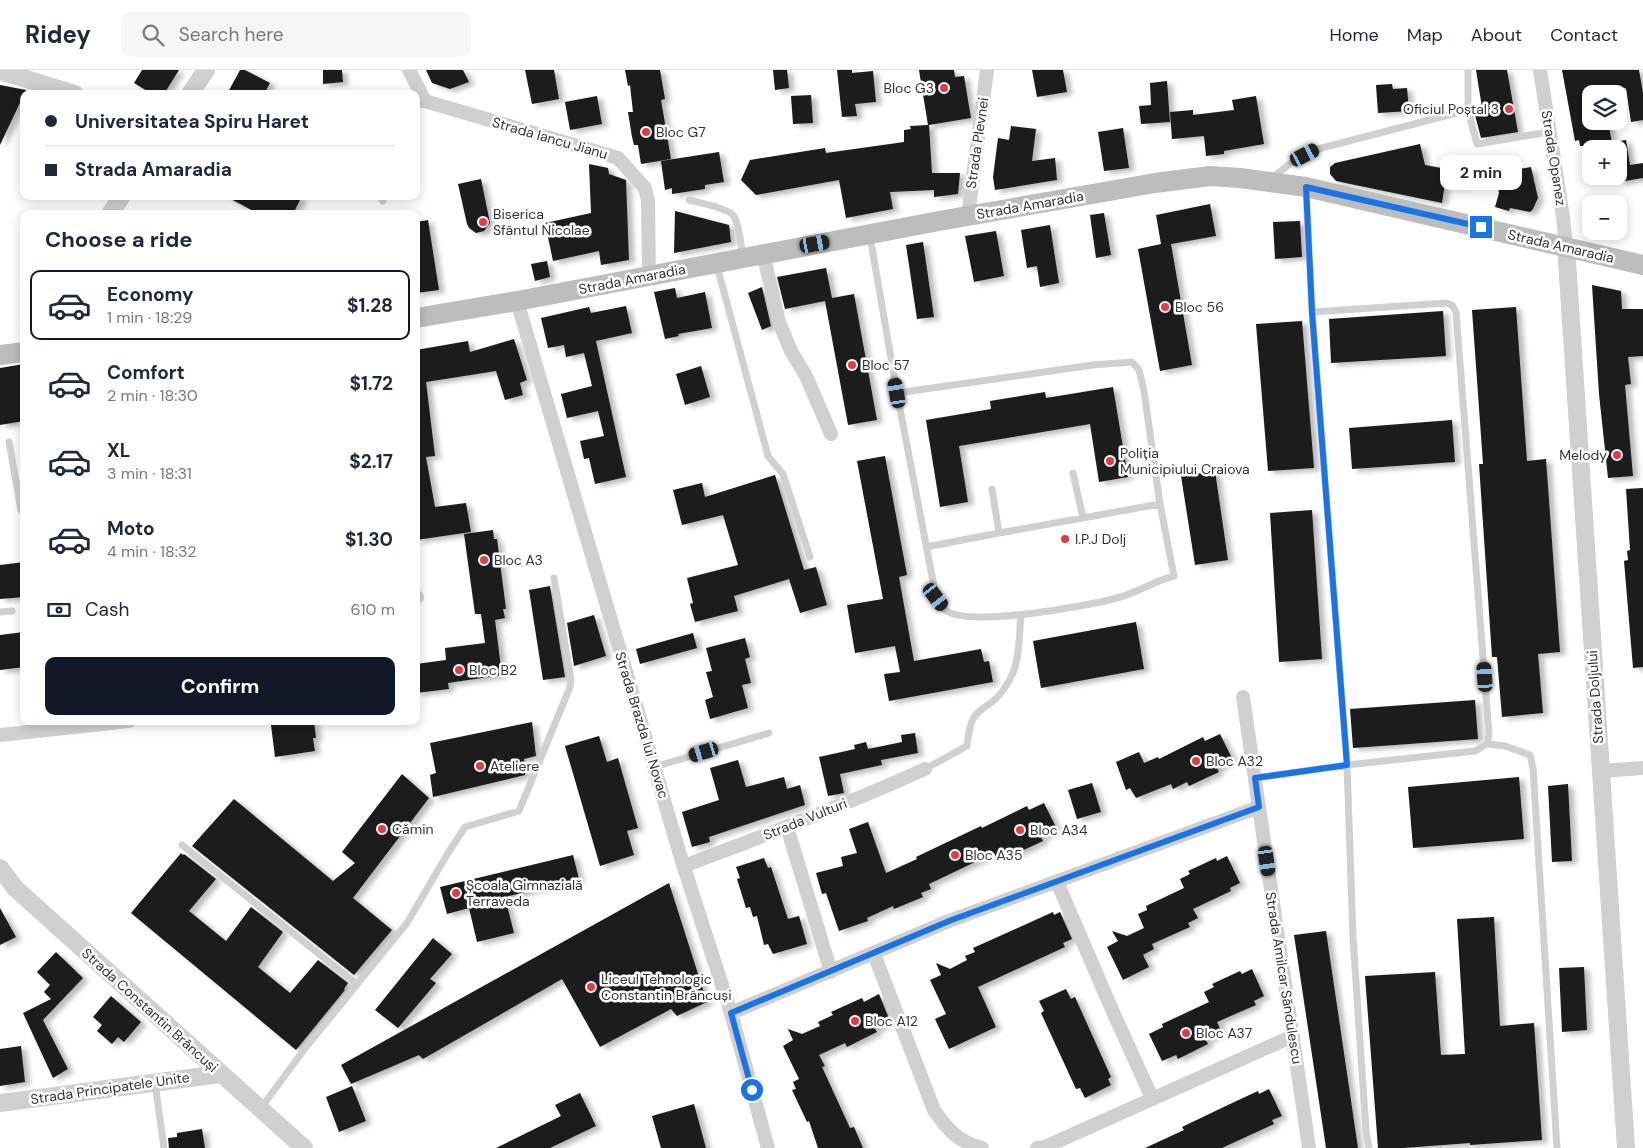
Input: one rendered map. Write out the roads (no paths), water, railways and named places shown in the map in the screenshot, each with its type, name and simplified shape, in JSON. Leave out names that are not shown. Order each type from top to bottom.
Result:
[{"type":"main road","name":"Strada Amaradia","points":[[420,317],[517,301],[968,216],[1186,178],[1210,176],[1306,187],[1643,265]]},
{"type":"main road","points":[[0,355],[20,351]]},
{"type":"street","points":[[193,90],[206,70]]},
{"type":"street","points":[[409,70],[417,90]]},
{"type":"street","name":"Strada Plevnei","points":[[968,216],[987,70]]},
{"type":"street","name":"Strada Opanez","points":[[1540,70],[1566,246]]},
{"type":"street","points":[[0,71],[62,90]]},
{"type":"street","name":"Strada Iancu Jianu","points":[[421,101],[618,158],[645,188],[648,201],[649,276]]},
{"type":"street","name":"Strada Doljului","points":[[1566,246],[1626,1148]]},
{"type":"street","points":[[764,254],[779,322],[791,351],[806,376],[831,434]]},
{"type":"street","name":"Strada Brazda lui Novac","points":[[517,301],[520,318],[654,767],[731,1013],[768,1148]]},
{"type":"street","name":"Strada Amilcar Săndulescu","points":[[1243,697],[1309,1148]]},
{"type":"street","points":[[0,735],[92,725]]},
{"type":"street","points":[[1600,771],[1643,768]]},
{"type":"street","name":"Strada Vulturi","points":[[684,866],[887,787],[925,769]]},
{"type":"street","points":[[731,1013],[949,921],[1259,807]]},
{"type":"street","points":[[786,827],[831,972]]},
{"type":"street","name":"Strada Constantin Brâncuși","points":[[0,868],[15,888],[304,1148]]},
{"type":"street","points":[[1057,882],[1115,1018],[1152,1098]]},
{"type":"street","points":[[874,954],[934,1110],[946,1128],[967,1144],[982,1148]]},
{"type":"street","points":[[1037,1148],[1045,1147],[1293,1036]]},
{"type":"street","name":"Strada Principatele Unite","points":[[0,1103],[220,1074]]},
{"type":"lane","points":[[1468,70],[1468,110],[1477,144],[1550,132]]},
{"type":"lane","points":[[1267,182],[1296,159],[1314,150],[1468,110]]},
{"type":"lane","points":[[1306,187],[1312,312],[1347,765],[1353,937],[1366,1130],[1369,1148]]},
{"type":"lane","points":[[689,200],[726,211],[733,215],[736,221],[743,257]]},
{"type":"lane","points":[[870,234],[897,393],[926,547],[936,597],[945,610],[960,615],[977,617],[1021,615],[1118,598],[1158,580],[1174,576],[1160,504],[1144,391],[1139,370],[1132,362],[1093,365],[897,393]]},
{"type":"lane","points":[[716,263],[768,456],[783,474],[810,557]]},
{"type":"lane","points":[[1312,312],[1446,303],[1452,305],[1456,312],[1489,734],[1487,744]]},
{"type":"lane","points":[[9,442],[20,504]]},
{"type":"lane","points":[[1073,473],[1083,518]]},
{"type":"lane","points":[[992,489],[999,533]]},
{"type":"lane","points":[[926,547],[1160,504]]},
{"type":"lane","points":[[261,1109],[306,1047],[407,923],[465,827],[519,811],[572,680],[554,578]]},
{"type":"lane","points":[[0,612],[12,611]]},
{"type":"lane","points":[[925,769],[966,746],[974,718],[983,707],[992,702],[1002,691],[1013,673],[1018,651],[1021,615]]},
{"type":"lane","points":[[654,767],[769,733]]},
{"type":"lane","points":[[1255,778],[1347,765],[1475,751],[1487,744],[1505,746],[1530,755],[1534,768],[1556,1148]]},
{"type":"lane","points":[[182,845],[357,984]]},
{"type":"lane","points":[[155,1083],[164,1148]]},
{"type":"place","name":"Bloc G3","points":[[944,88]]},
{"type":"place","name":"Oficiul Poștal 3","points":[[1509,109]]},
{"type":"place","name":"Bloc G7","points":[[646,132]]},
{"type":"place","name":"Biserica Sfântul Nicolae","points":[[483,222]]},
{"type":"place","name":"Bloc 56","points":[[1165,307]]},
{"type":"place","name":"Bloc 57","points":[[852,365]]},
{"type":"place","name":"Melody","points":[[1617,455]]},
{"type":"place","name":"Poliția Municipiului Craiova","points":[[1110,461]]},
{"type":"place","name":"I.P.J Dolj","points":[[1065,539]]},
{"type":"place","name":"Bloc A3","points":[[484,560]]},
{"type":"place","name":"Bloc B2","points":[[459,670]]},
{"type":"place","name":"Bloc A32","points":[[1196,761]]},
{"type":"place","name":"Ateliere","points":[[480,766]]},
{"type":"place","name":"Cămin","points":[[382,829]]},
{"type":"place","name":"Bloc A34","points":[[1020,830]]},
{"type":"place","name":"Bloc A35","points":[[955,855]]},
{"type":"place","name":"Școala Gimnazială Terraveda","points":[[456,893]]},
{"type":"place","name":"Liceul Tehnologic Constantin Brâncuși","points":[[591,987]]},
{"type":"place","name":"Bloc A12","points":[[855,1021]]},
{"type":"place","name":"Bloc A37","points":[[1186,1033]]}]
